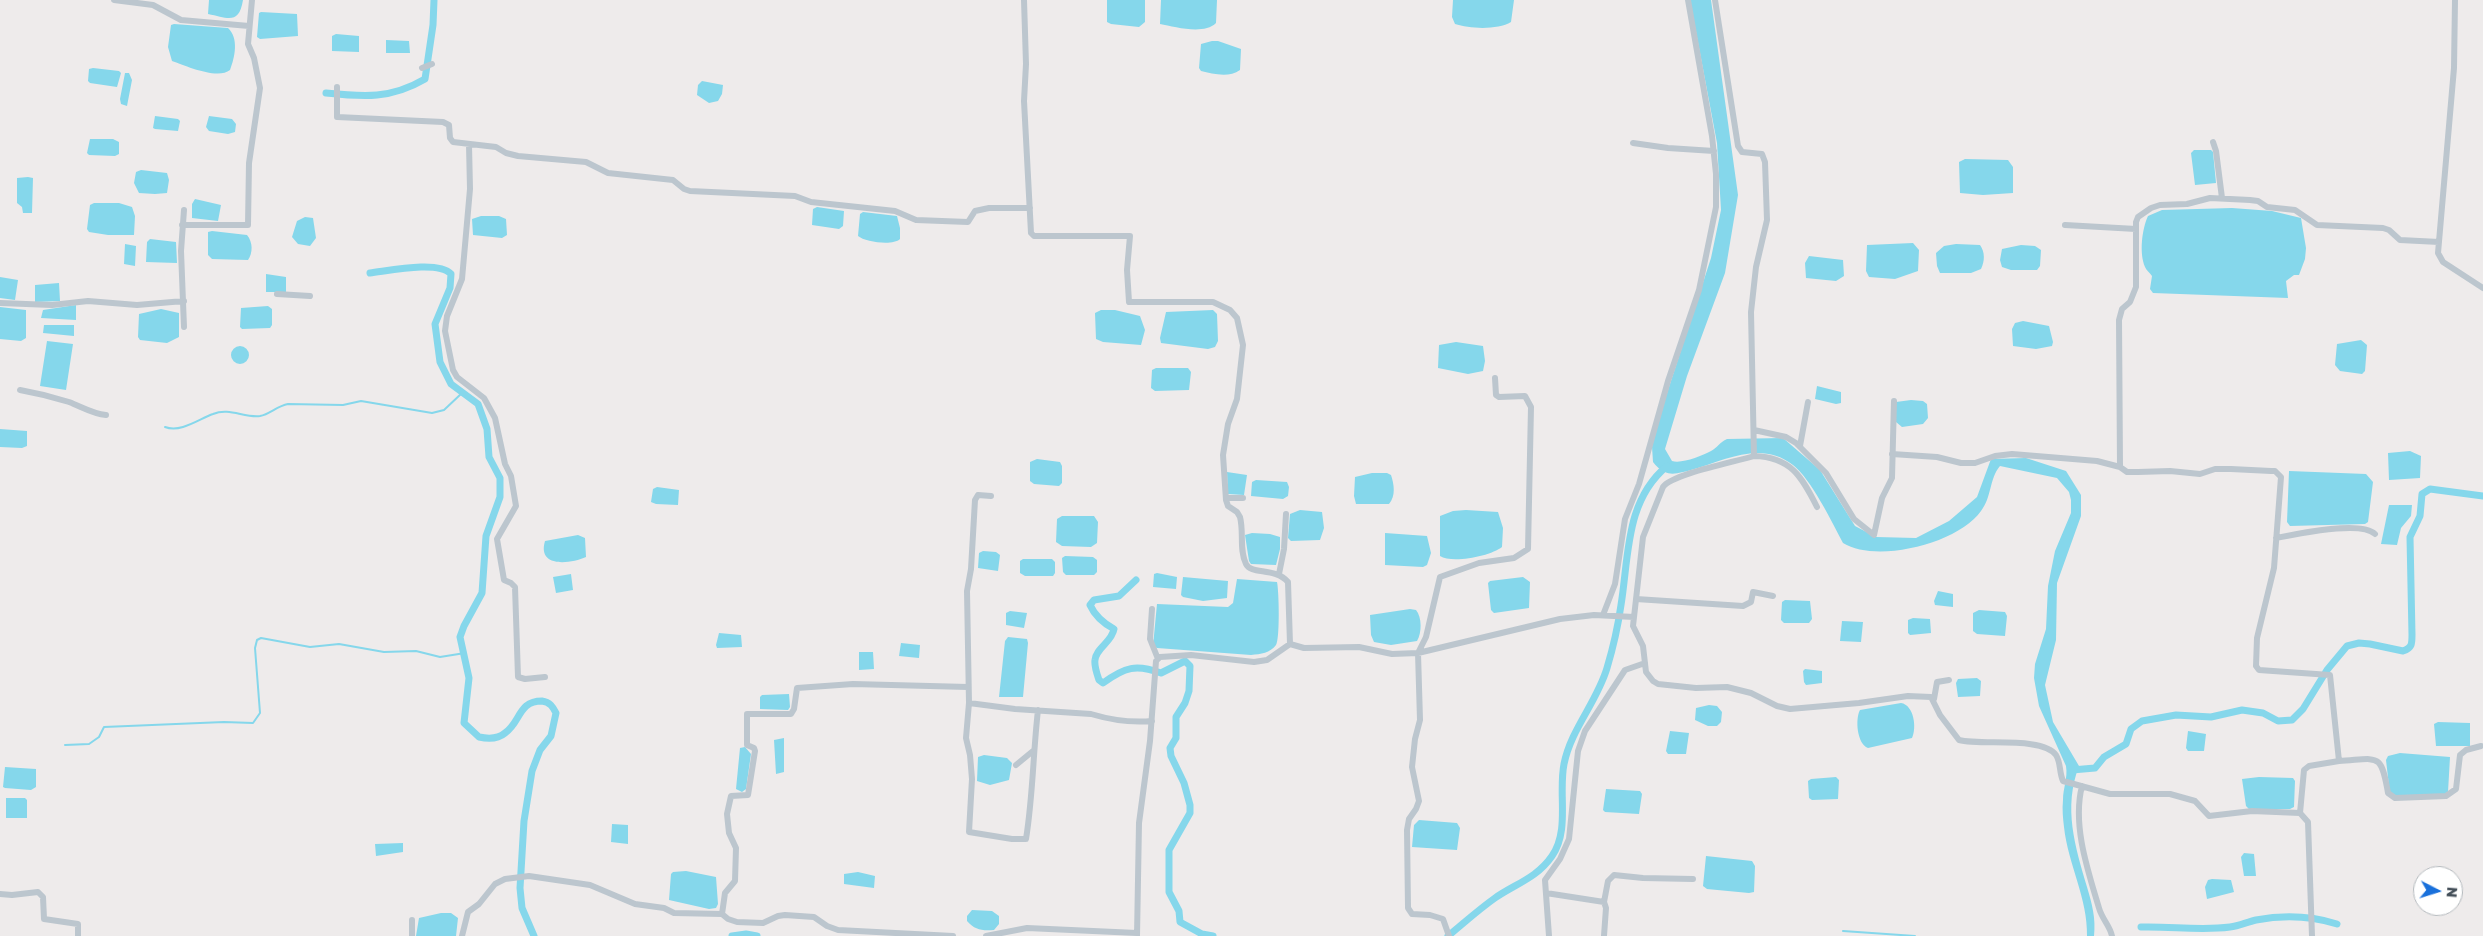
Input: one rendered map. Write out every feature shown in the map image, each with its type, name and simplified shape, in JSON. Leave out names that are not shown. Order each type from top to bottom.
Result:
[{"type":"street","points":[[114,0],[153,5],[181,20],[249,26]]},
{"type":"street","points":[[182,225],[248,225],[249,163],[260,88],[254,58],[248,44],[252,0]]},
{"type":"street","points":[[1024,0],[1026,64],[1024,101],[1030,230],[1034,236],[1130,236],[1127,270],[1129,302],[1213,302],[1230,310],[1237,318],[1243,345],[1237,399],[1228,424],[1223,455],[1226,504],[1237,512],[1240,517],[1243,558],[1247,567],[1279,574],[1288,582],[1290,644]]},
{"type":"street","points":[[1604,615],[1615,584],[1625,519],[1643,472],[1668,382],[1704,272],[1716,207],[1714,151],[1688,0]]},
{"type":"street","points":[[1715,0],[1738,146],[1742,152],[1762,154],[1765,162],[1767,220],[1756,267],[1750,312],[1754,454]]},
{"type":"street","points":[[2455,0],[2454,68],[2439,256],[2443,262],[2483,288]]},
{"type":"street","points":[[422,68],[432,64]]},
{"type":"street","points":[[336,87],[337,117],[443,122],[449,125],[451,141],[469,145],[496,147],[506,153],[518,156],[586,162],[608,174],[674,180],[684,189],[690,191],[796,196],[811,202],[895,211],[916,220],[965,223],[978,210],[1030,208]]},
{"type":"street","points":[[2213,142],[2216,151],[2222,198]]},
{"type":"street","points":[[1633,143],[1668,148],[1714,151]]},
{"type":"street","points":[[469,145],[469,199],[462,279],[444,324],[444,331],[453,370],[457,377],[484,398],[490,406],[500,435],[504,464],[511,476],[516,506],[514,514],[501,529],[498,547],[504,580],[515,587],[518,676],[525,679],[545,677]]},
{"type":"street","points":[[2120,467],[2119,320],[2122,309],[2130,302],[2136,287],[2136,229],[2138,217],[2151,208],[2222,198],[2258,201],[2267,207],[2295,210],[2317,225],[2384,228],[2400,240],[2439,242]]},
{"type":"street","points":[[184,210],[181,251],[184,327]]},
{"type":"street","points":[[2065,225],[2136,229]]},
{"type":"street","points":[[277,294],[310,296]]},
{"type":"street","points":[[0,303],[52,305],[88,301],[137,305],[184,301]]},
{"type":"street","points":[[1449,936],[1443,919],[1430,915],[1412,914],[1408,908],[1407,830],[1409,819],[1416,809],[1419,796],[1412,767],[1415,739],[1420,720],[1418,653],[1426,637],[1440,577],[1479,563],[1514,558],[1528,549],[1531,407],[1525,396],[1499,397],[1496,395],[1495,378]]},
{"type":"street","points":[[20,390],[43,394],[71,403],[95,414],[106,416]]},
{"type":"street","points":[[1754,432],[1786,437],[1800,446],[1826,473],[1854,518],[1874,535],[1882,498],[1892,478],[1894,401]]},
{"type":"street","points":[[1800,446],[1808,402]]},
{"type":"street","points":[[1817,507],[1801,478],[1790,467],[1773,459],[1754,454],[1666,482],[1643,537],[1636,599],[1632,617],[1632,626],[1644,646],[1646,672],[1658,684],[1696,688],[1728,687],[1751,693],[1776,706],[1790,709],[1859,703],[1908,696],[1934,699]]},
{"type":"street","points":[[1892,454],[1937,457],[1961,463],[1975,463],[1995,456],[2012,454],[2097,461],[2120,467],[2127,472],[2170,471],[2194,474],[2216,469],[2275,471],[2281,477],[2273,575],[2257,638],[2256,666],[2259,670],[2330,676],[2332,680],[2332,708],[2335,715],[2339,761]]},
{"type":"street","points":[[992,496],[978,495],[975,500],[971,569],[966,591],[969,703],[966,738],[970,754],[972,779],[969,832],[1026,840],[1034,781],[1033,750],[1038,710]]},
{"type":"street","points":[[1226,500],[1229,498],[1243,498]]},
{"type":"street","points":[[1279,574],[1284,549],[1286,514]]},
{"type":"street","points":[[2276,538],[2324,530],[2371,530],[2375,534]]},
{"type":"street","points":[[1636,599],[1743,606],[1751,602],[1753,592],[1773,596]]},
{"type":"street","points":[[986,936],[1028,928],[1137,934],[1139,823],[1152,721],[1156,661],[1158,659],[1150,639],[1152,609]]},
{"type":"street","points":[[1290,644],[1304,648],[1359,647],[1392,654],[1418,653],[1560,619],[1604,615],[1632,617]]},
{"type":"street","points":[[1158,659],[1191,655],[1254,662],[1267,660],[1290,644]]},
{"type":"street","points":[[1549,936],[1545,880],[1560,859],[1569,839],[1578,751],[1585,731],[1625,670],[1645,663]]},
{"type":"street","points":[[1949,680],[1937,682],[1934,699],[1940,715],[1959,740],[1987,744],[2040,745],[2056,754],[2063,781],[2110,794],[2170,794],[2195,801],[2209,816],[2252,811],[2300,812]]},
{"type":"street","points":[[722,914],[725,893],[734,881],[735,873],[736,848],[729,833],[727,814],[731,796],[748,794],[755,751],[754,748],[747,745],[748,714],[791,714],[794,709],[797,688],[853,684],[968,687]]},
{"type":"street","points":[[969,703],[973,705],[1091,714],[1102,718],[1124,721],[1152,721]]},
{"type":"street","points":[[2312,936],[2308,822],[2300,812],[2304,770],[2309,766],[2339,761],[2373,759],[2378,761],[2384,768],[2388,792],[2395,798],[2446,796],[2456,789],[2460,755],[2466,750],[2481,746]]},
{"type":"street","points":[[1016,765],[1033,750]]},
{"type":"street","points":[[2080,786],[2079,812],[2082,844],[2099,909],[2104,921],[2110,928],[2112,936]]},
{"type":"street","points":[[1604,936],[1606,908],[1604,902],[1608,880],[1614,875],[1643,878],[1693,878]]},
{"type":"street","points":[[462,936],[468,912],[479,904],[495,884],[517,877],[529,876],[596,886],[635,904],[664,908],[674,913],[722,914],[728,919],[737,922],[763,923],[784,915],[814,917],[827,926],[838,930],[953,936]]},
{"type":"street","points":[[0,894],[12,895],[38,892],[43,897],[44,918],[78,924],[78,936]]},
{"type":"street","points":[[1546,893],[1604,902]]},
{"type":"street","points":[[412,920],[412,936]]},
{"type":"water","points":[[209,0],[243,0],[239,13],[232,18],[227,18],[208,14]]},
{"type":"water","points":[[1107,0],[1145,0],[1145,22],[1139,27],[1107,22]]},
{"type":"water","points":[[1161,0],[1217,0],[1216,23],[1204,29],[1181,28],[1160,24]]},
{"type":"water","points":[[1453,0],[1514,0],[1511,22],[1505,25],[1484,28],[1455,24],[1452,17]]},
{"type":"water","points":[[1690,0],[1711,0],[1738,195],[1725,273],[1687,376],[1665,449],[1672,461],[1676,462],[1697,457],[1711,451],[1727,439],[1783,438],[1820,470],[1855,526],[1876,537],[1916,538],[1949,521],[1977,497],[1991,459],[2026,458],[2066,471],[2081,495],[2081,516],[2057,583],[2056,640],[2045,685],[2053,722],[2079,766],[2074,782],[2071,812],[2078,857],[2093,911],[2094,936],[2087,936],[2081,895],[2066,841],[2063,821],[2063,796],[2066,766],[2039,706],[2034,678],[2035,664],[2046,629],[2048,586],[2055,551],[2071,513],[2069,492],[2057,478],[2000,466],[1996,471],[1985,506],[1970,522],[1937,541],[1896,551],[1876,551],[1858,549],[1843,543],[1821,501],[1807,480],[1793,465],[1781,458],[1768,454],[1743,454],[1674,474],[1663,471],[1653,462],[1652,447],[1655,430],[1711,258],[1721,210],[1717,143]]},
{"type":"water","points":[[259,13],[297,14],[298,36],[260,39],[257,37]]},
{"type":"water","points":[[171,25],[228,28],[235,42],[230,70],[225,73],[210,73],[172,61],[168,47]]},
{"type":"water","points":[[336,34],[359,36],[359,52],[332,51],[332,36]]},
{"type":"water","points":[[386,40],[409,41],[410,53],[386,53]]},
{"type":"water","points":[[1218,41],[1241,49],[1240,70],[1226,75],[1201,71],[1199,68],[1201,44]]},
{"type":"water","points":[[89,69],[119,71],[121,73],[117,87],[90,83],[88,81]]},
{"type":"water","points":[[125,73],[129,73],[132,80],[127,106],[121,104],[120,99]]},
{"type":"water","points":[[702,81],[723,85],[722,94],[718,101],[709,103],[697,95],[698,85]]},
{"type":"water","points":[[155,116],[178,119],[180,121],[178,131],[153,128]]},
{"type":"water","points":[[209,116],[232,119],[236,124],[235,132],[228,134],[209,131],[206,127]]},
{"type":"water","points":[[90,139],[113,139],[119,142],[119,154],[115,156],[89,155],[87,153]]},
{"type":"water","points":[[2194,150],[2211,150],[2213,152],[2216,183],[2195,185],[2191,153]]},
{"type":"water","points":[[1965,159],[2008,160],[2013,167],[2013,193],[1983,195],[1960,193],[1959,162]]},
{"type":"water","points":[[141,170],[167,173],[169,180],[167,193],[139,193],[134,183],[136,172]]},
{"type":"water","points":[[17,178],[33,178],[32,213],[23,213],[22,207],[17,203]]},
{"type":"water","points":[[195,199],[221,205],[218,221],[192,218],[192,204]]},
{"type":"water","points":[[94,203],[119,203],[132,207],[135,216],[134,235],[108,235],[89,232],[87,229],[90,205]]},
{"type":"water","points":[[817,207],[844,211],[843,226],[839,229],[812,225],[813,209]]},
{"type":"water","points":[[2232,208],[2272,211],[2301,218],[2306,248],[2305,259],[2299,275],[2294,275],[2286,281],[2288,298],[2153,293],[2150,289],[2152,276],[2146,268],[2142,255],[2144,227],[2148,216],[2162,210]]},
{"type":"water","points":[[863,212],[897,216],[900,239],[891,242],[879,242],[858,236],[860,214]]},
{"type":"water","points":[[481,216],[499,216],[506,219],[507,235],[502,238],[473,235],[472,219]]},
{"type":"water","points":[[305,217],[313,218],[316,238],[310,246],[298,244],[292,237],[297,221]]},
{"type":"water","points":[[208,232],[247,235],[252,248],[248,260],[212,259],[208,255]]},
{"type":"water","points":[[150,239],[176,242],[177,263],[146,262],[147,242]]},
{"type":"water","points":[[1913,243],[1919,250],[1918,271],[1895,279],[1869,277],[1866,271],[1867,245]]},
{"type":"water","points":[[125,244],[136,246],[135,266],[124,264]]},
{"type":"water","points":[[1956,244],[1980,245],[1984,257],[1981,269],[1971,273],[1940,273],[1937,266],[1936,253],[1944,246]]},
{"type":"water","points":[[2021,245],[2035,246],[2041,250],[2040,266],[2037,270],[2011,270],[2002,267],[2000,260],[2002,249]]},
{"type":"water","points":[[1809,256],[1843,260],[1844,276],[1836,281],[1806,278],[1805,263]]},
{"type":"water","points":[[266,274],[286,277],[286,292],[266,292]]},
{"type":"water","points":[[0,277],[18,280],[15,300],[0,298]]},
{"type":"water","points":[[59,283],[60,301],[35,302],[35,285]]},
{"type":"water","points":[[76,305],[76,320],[41,318],[43,310]]},
{"type":"water","points":[[268,306],[272,309],[272,325],[270,328],[242,329],[240,327],[241,308]]},
{"type":"water","points":[[0,307],[26,310],[26,338],[21,341],[0,339]]},
{"type":"water","points":[[161,309],[179,313],[179,337],[167,343],[140,340],[138,337],[139,314]]},
{"type":"water","points":[[1101,310],[1115,310],[1140,316],[1145,330],[1141,345],[1103,342],[1096,339],[1095,313]]},
{"type":"water","points":[[1213,310],[1217,314],[1218,341],[1215,347],[1208,349],[1161,343],[1160,338],[1166,312]]},
{"type":"water","points":[[2023,321],[2049,326],[2053,342],[2052,346],[2036,349],[2013,346],[2012,329],[2015,323]]},
{"type":"water","points":[[44,325],[74,325],[74,336],[43,333]]},
{"type":"water","points":[[2361,340],[2367,345],[2365,371],[2362,374],[2340,371],[2335,365],[2337,344]]},
{"type":"water","points":[[47,341],[73,344],[66,390],[40,386]]},
{"type":"water","points":[[1456,342],[1483,346],[1485,361],[1483,371],[1468,374],[1438,368],[1439,345]]},
{"type":"water","points":[[236,346],[244,346],[249,351],[247,362],[236,364],[231,359],[231,351]]},
{"type":"water","points":[[1156,368],[1188,368],[1191,372],[1189,390],[1155,391],[1151,388],[1152,370]]},
{"type":"water","points":[[1817,386],[1841,392],[1841,403],[1836,404],[1815,399]]},
{"type":"water","points":[[1923,401],[1927,404],[1928,418],[1923,424],[1902,427],[1896,422],[1896,402]]},
{"type":"water","points":[[0,429],[27,431],[27,446],[22,448],[0,447]]},
{"type":"water","points":[[2410,451],[2421,456],[2420,478],[2389,480],[2388,453]]},
{"type":"water","points":[[1037,459],[1060,462],[1062,466],[1062,483],[1059,486],[1034,484],[1030,481],[1030,462]]},
{"type":"water","points":[[2289,471],[2366,474],[2373,482],[2368,522],[2365,524],[2290,526],[2287,522]]},
{"type":"water","points":[[1227,472],[1247,475],[1244,495],[1228,494]]},
{"type":"water","points":[[1372,473],[1387,473],[1391,475],[1394,494],[1389,504],[1356,504],[1354,496],[1355,477]]},
{"type":"water","points":[[1256,480],[1287,482],[1289,487],[1288,496],[1283,499],[1251,496],[1252,482]]},
{"type":"water","points":[[657,487],[679,490],[678,505],[651,502],[653,489]]},
{"type":"water","points":[[2389,505],[2412,505],[2411,516],[2401,528],[2397,545],[2381,544]]},
{"type":"water","points":[[1300,510],[1322,512],[1324,528],[1320,540],[1291,541],[1288,538],[1290,514]]},
{"type":"water","points":[[1453,511],[1498,512],[1503,528],[1502,547],[1471,558],[1453,559],[1440,556],[1440,516]]},
{"type":"water","points":[[1062,516],[1094,516],[1098,522],[1097,543],[1091,547],[1062,546],[1056,542],[1057,519]]},
{"type":"water","points":[[1252,533],[1270,534],[1280,537],[1280,549],[1276,565],[1251,564],[1245,535]]},
{"type":"water","points":[[1385,533],[1427,536],[1431,553],[1427,565],[1423,567],[1385,565]]},
{"type":"water","points":[[578,535],[585,538],[586,557],[572,561],[556,562],[546,556],[544,550],[545,541]]},
{"type":"water","points":[[983,551],[996,552],[1000,555],[998,571],[978,568],[979,553]]},
{"type":"water","points":[[1065,556],[1093,557],[1097,560],[1097,572],[1094,575],[1066,575],[1063,572],[1062,558]]},
{"type":"water","points":[[1023,559],[1052,559],[1055,562],[1055,573],[1053,576],[1025,576],[1020,573],[1020,561]]},
{"type":"water","points":[[571,574],[573,590],[556,593],[553,577]]},
{"type":"water","points":[[1154,574],[1177,577],[1176,589],[1153,587]]},
{"type":"water","points":[[1183,577],[1228,581],[1227,598],[1203,601],[1183,597],[1181,595]]},
{"type":"water","points":[[1523,577],[1530,582],[1529,608],[1494,613],[1491,610],[1488,583],[1490,581]]},
{"type":"water","points":[[1237,579],[1277,582],[1279,604],[1278,634],[1276,645],[1271,650],[1262,654],[1251,655],[1157,648],[1153,646],[1157,604],[1228,607],[1233,603]]},
{"type":"water","points":[[1938,591],[1953,594],[1953,607],[1935,605],[1934,601]]},
{"type":"water","points":[[1785,600],[1810,601],[1812,619],[1809,623],[1784,623],[1781,620],[1782,602]]},
{"type":"water","points":[[1410,609],[1416,610],[1420,621],[1419,638],[1417,641],[1391,645],[1374,642],[1371,635],[1370,615]]},
{"type":"water","points":[[1979,610],[2005,612],[2007,616],[2005,636],[1977,634],[1973,631],[1973,613]]},
{"type":"water","points":[[1010,611],[1027,613],[1024,628],[1006,625],[1006,613]]},
{"type":"water","points":[[1913,618],[1930,619],[1931,633],[1910,635],[1908,633],[1908,620]]},
{"type":"water","points":[[1842,621],[1863,622],[1861,642],[1840,641]]},
{"type":"water","points":[[719,633],[741,635],[742,647],[717,648]]},
{"type":"water","points":[[1008,637],[1027,639],[1028,643],[1023,697],[999,697],[1005,641]]},
{"type":"water","points":[[901,643],[920,645],[919,658],[899,656]]},
{"type":"water","points":[[859,652],[873,652],[874,669],[859,670]]},
{"type":"water","points":[[1805,669],[1822,671],[1822,683],[1806,685],[1803,671]]},
{"type":"water","points":[[1977,678],[1981,681],[1980,696],[1958,697],[1956,683],[1958,679]]},
{"type":"water","points":[[789,694],[790,707],[788,710],[760,709],[760,697],[762,695]]},
{"type":"water","points":[[1901,703],[1912,712],[1914,729],[1912,738],[1868,748],[1864,746],[1858,731],[1858,714],[1860,710]]},
{"type":"water","points":[[1709,705],[1717,706],[1722,712],[1721,722],[1717,726],[1708,726],[1695,720],[1696,708]]},
{"type":"water","points":[[2438,722],[2470,723],[2470,746],[2436,746],[2434,724]]},
{"type":"water","points":[[1670,731],[1689,733],[1686,754],[1668,754],[1666,751]]},
{"type":"water","points":[[2188,731],[2206,734],[2204,751],[2188,751],[2186,748]]},
{"type":"water","points":[[784,738],[784,772],[776,774],[774,740]]},
{"type":"water","points":[[745,747],[751,754],[746,789],[742,792],[736,789],[740,748]]},
{"type":"water","points":[[2400,753],[2450,757],[2448,792],[2443,795],[2401,797],[2390,795],[2386,760],[2388,756]]},
{"type":"water","points":[[984,755],[1007,758],[1012,763],[1009,780],[990,785],[977,781],[978,757]]},
{"type":"water","points":[[5,767],[36,769],[36,787],[31,790],[3,787]]},
{"type":"water","points":[[1836,777],[1839,780],[1838,799],[1812,800],[1809,798],[1808,781],[1811,779]]},
{"type":"water","points":[[2259,777],[2293,778],[2295,781],[2294,807],[2290,809],[2249,809],[2246,806],[2242,779]]},
{"type":"water","points":[[1606,789],[1640,791],[1642,794],[1639,814],[1605,812],[1603,810]]},
{"type":"water","points":[[6,798],[25,798],[27,800],[27,818],[6,818]]},
{"type":"water","points":[[1419,820],[1457,823],[1460,828],[1457,850],[1412,847],[1414,825]]},
{"type":"water","points":[[612,824],[628,825],[628,844],[611,842]]},
{"type":"water","points":[[403,843],[403,852],[376,856],[375,844]]},
{"type":"water","points":[[2244,853],[2254,854],[2256,876],[2244,876],[2241,857]]},
{"type":"water","points":[[1706,856],[1752,861],[1755,866],[1754,892],[1707,889],[1703,886]]},
{"type":"water","points":[[686,871],[716,877],[718,904],[716,908],[709,909],[669,900],[671,874],[673,872]]},
{"type":"water","points":[[858,872],[875,876],[874,888],[844,884],[844,874]]},
{"type":"water","points":[[2208,880],[2231,880],[2234,892],[2207,899],[2205,887]]},
{"type":"water","points":[[972,910],[992,911],[999,916],[999,924],[994,930],[976,928],[967,921],[967,916]]},
{"type":"water","points":[[441,913],[451,913],[458,918],[456,936],[416,936],[419,918]]},
{"type":"waterway","points":[[326,93],[377,95],[401,90],[425,79],[433,25],[434,0]]},
{"type":"waterway","points":[[370,273],[424,267],[445,270],[451,274],[450,288],[435,324],[440,362],[451,384],[478,404],[487,429],[489,457],[500,478],[500,497],[486,536],[482,593],[460,637],[469,678],[464,723],[479,737],[493,738],[505,733],[528,704],[542,701],[547,702],[556,713],[551,736],[540,750],[532,771],[524,821],[520,888],[522,908],[534,936]]},
{"type":"waterway","points":[[165,427],[184,427],[219,412],[260,416],[288,404],[343,405],[361,401],[432,413],[444,410],[462,393]]},
{"type":"waterway","points":[[1448,936],[1495,898],[1540,870],[1552,856],[1557,846],[1561,835],[1562,776],[1567,751],[1603,680],[1609,660],[1618,621],[1631,530],[1636,512],[1653,480],[1667,466]]},
{"type":"waterway","points":[[2072,770],[2095,768],[2104,757],[2126,744],[2131,729],[2142,721],[2176,715],[2211,717],[2242,710],[2263,713],[2278,721],[2292,720],[2303,709],[2327,670],[2347,646],[2359,643],[2403,651],[2408,648],[2411,645],[2412,638],[2410,537],[2420,516],[2422,494],[2430,489],[2483,496]]},
{"type":"waterway","points":[[1136,580],[1119,596],[1094,600],[1090,605],[1094,613],[1114,629],[1113,634],[1096,656],[1095,667],[1099,680],[1103,683],[1124,670],[1137,668],[1161,673],[1185,661],[1190,666],[1189,691],[1185,703],[1176,717],[1176,738],[1170,748],[1171,756],[1184,783],[1190,805],[1190,813],[1169,850],[1169,892],[1179,911],[1180,922],[1202,934],[1213,936]]},
{"type":"waterway","points":[[65,745],[89,744],[99,737],[104,727],[224,722],[253,723],[260,713],[255,648],[257,640],[261,638],[310,647],[339,644],[384,652],[416,651],[440,657],[465,653]]},
{"type":"waterway","points":[[2141,927],[2219,928],[2276,917],[2317,919],[2337,924]]},
{"type":"waterway","points":[[1843,931],[1915,936]]},
{"type":"waterway","points":[[732,936],[746,934],[757,936]]}]
